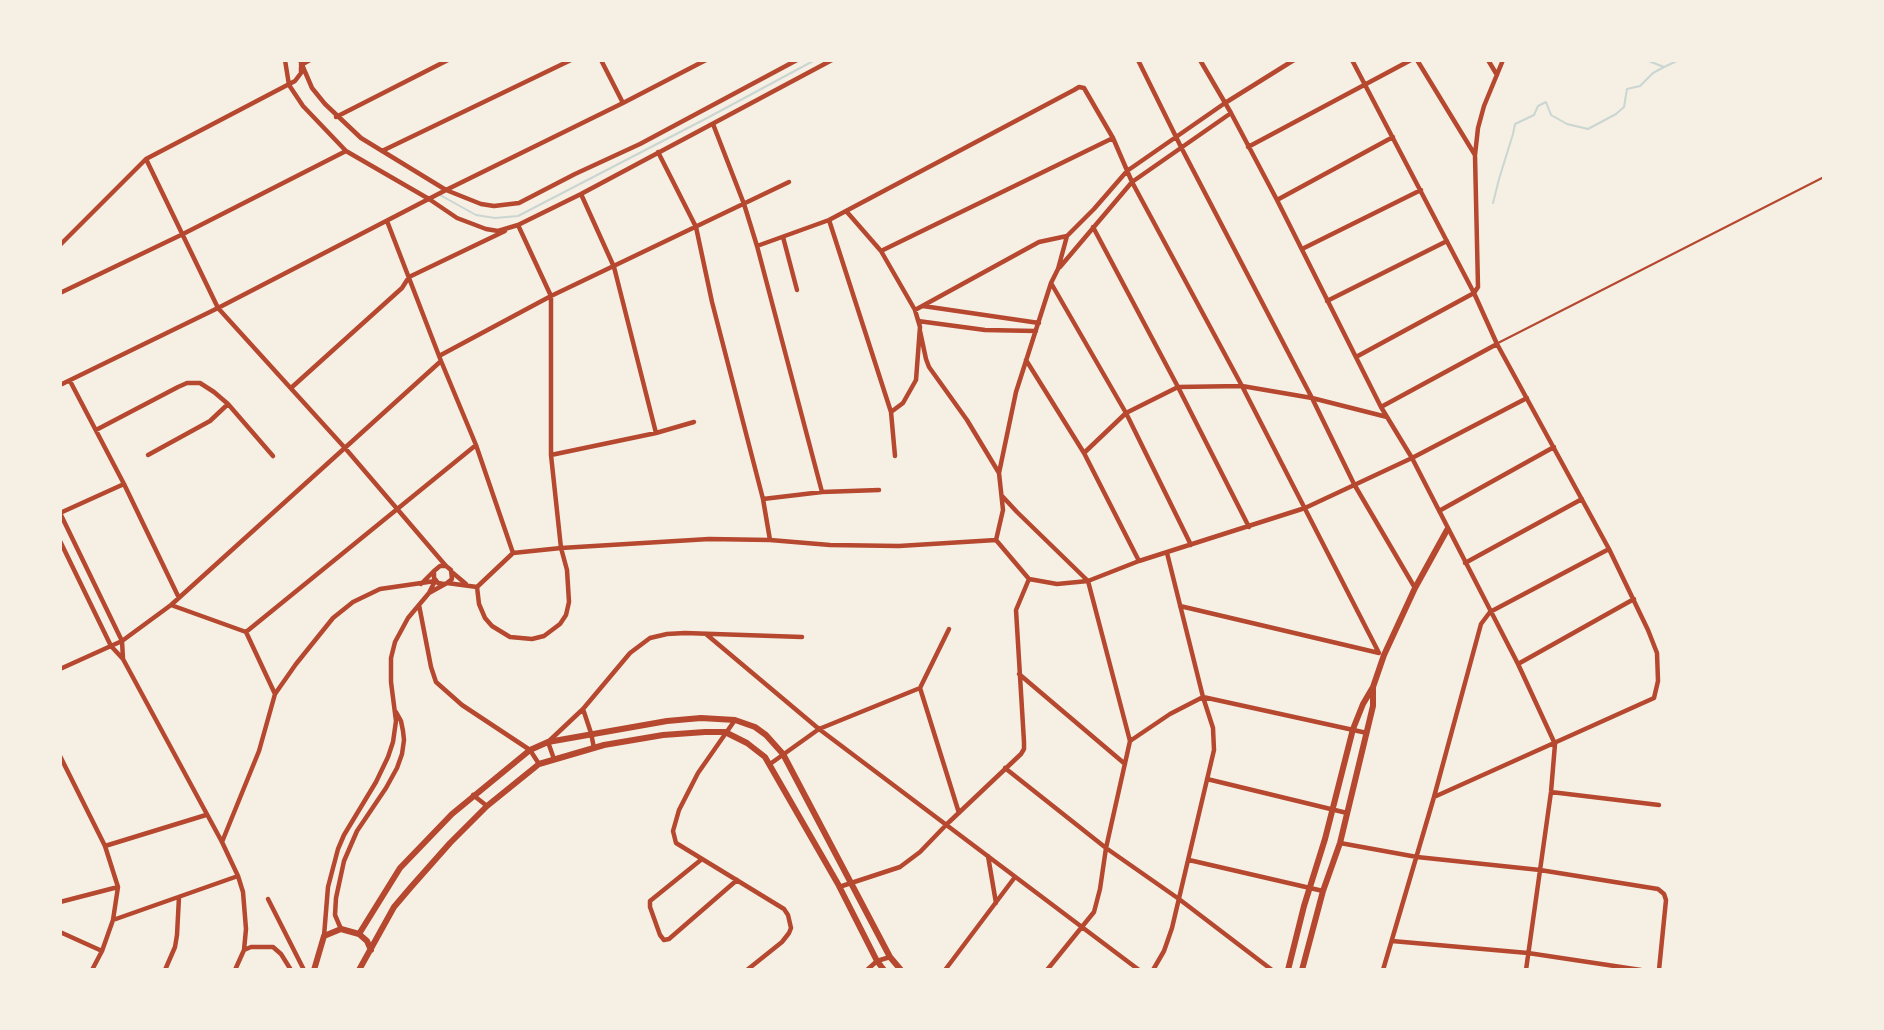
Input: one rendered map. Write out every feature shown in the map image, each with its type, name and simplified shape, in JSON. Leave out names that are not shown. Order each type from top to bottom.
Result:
[{"type":"street","points":[[285,60],[289,84],[303,106],[346,151],[457,218],[498,231],[518,225]]},
{"type":"street","points":[[300,62],[310,60]]},
{"type":"street","points":[[336,117],[448,60]]},
{"type":"street","points":[[382,151],[571,60]]},
{"type":"street","points":[[601,60],[624,102]]},
{"type":"street","points":[[60,385],[218,308],[446,189],[705,60]]},
{"type":"street","points":[[300,62],[312,88],[336,117],[361,138],[446,189],[494,207],[519,203],[640,144],[797,60]]},
{"type":"street","points":[[291,388],[402,288],[409,278],[582,194],[832,60]]},
{"type":"street","points":[[1138,60],[1354,484],[1415,588]]},
{"type":"street","points":[[1200,60],[1277,200],[1381,407],[1412,458],[1518,664],[1555,744],[1551,792],[1526,970]]},
{"type":"street","points":[[996,540],[1002,517],[999,473],[1016,392],[1067,236],[1127,171],[1225,103],[1294,60]]},
{"type":"street","points":[[1352,60],[1474,293],[1497,344],[1609,549],[1657,653],[1658,681],[1654,698],[1434,797]]},
{"type":"street","points":[[1248,147],[1411,60]]},
{"type":"street","points":[[1417,60],[1475,155]]},
{"type":"street","points":[[1488,60],[1497,75]]},
{"type":"street","points":[[1356,357],[1474,293],[1478,287],[1475,155],[1478,128],[1484,106],[1503,60]]},
{"type":"street","points":[[60,245],[146,159],[295,81],[301,73],[300,62]]},
{"type":"street","points":[[757,246],[847,212],[1079,87],[1087,89],[1113,138],[1132,182],[1242,386],[1381,654]]},
{"type":"street","points":[[1058,269],[1132,182],[1231,113]]},
{"type":"street","points":[[713,124],[744,204],[757,246],[822,492]]},
{"type":"street","points":[[1277,200],[1393,137]]},
{"type":"street","points":[[881,251],[1113,138]]},
{"type":"street","points":[[60,293],[181,235],[346,151]]},
{"type":"street","points":[[658,152],[696,227],[712,302],[763,500],[770,540]]},
{"type":"street","points":[[146,159],[218,308],[345,448],[446,566],[471,587],[477,586],[513,554],[561,548],[671,541],[770,540],[830,545],[899,546],[996,540]]},
{"type":"street","points":[[60,669],[122,641],[171,605],[345,448],[440,358],[551,296],[789,182]]},
{"type":"street","points":[[1302,249],[1421,190]]},
{"type":"street","points":[[582,194],[614,267],[656,433]]},
{"type":"street","points":[[847,212],[881,251],[915,310],[929,367],[967,420],[999,473]]},
{"type":"street","points":[[829,220],[891,412],[895,456]]},
{"type":"street","points":[[387,221],[476,445],[513,554]]},
{"type":"street","points":[[477,586],[479,604],[485,618],[492,626],[510,637],[532,639],[544,636],[560,624],[570,602],[567,570],[561,548],[551,455],[551,296],[518,225]]},
{"type":"street","points":[[1093,226],[1249,527]]},
{"type":"street","points":[[915,310],[1038,242],[1067,236]]},
{"type":"street","points":[[783,237],[797,290]]},
{"type":"street","points":[[1327,301],[1446,241]]},
{"type":"street","points":[[1051,283],[1126,413],[1191,545]]},
{"type":"street","points":[[923,306],[1039,323]]},
{"type":"street","points":[[918,321],[985,330],[1036,331]]},
{"type":"street","points":[[891,412],[903,403],[916,380],[920,327]]},
{"type":"street","points":[[1381,407],[1497,344]]},
{"type":"street","points":[[1026,360],[1084,453],[1139,561]]},
{"type":"street","points":[[70,381],[124,484],[179,598]]},
{"type":"street","points":[[96,430],[187,383],[200,383],[228,404],[273,456]]},
{"type":"street","points":[[1084,453],[1126,413],[1178,387],[1242,386],[1312,398],[1387,417]]},
{"type":"street","points":[[996,540],[1029,579],[1057,584],[1088,581],[1139,561],[1305,508],[1412,458],[1527,398]]},
{"type":"street","points":[[148,455],[210,421],[228,404]]},
{"type":"street","points":[[551,455],[656,433],[694,422]]},
{"type":"street","points":[[246,632],[476,445]]},
{"type":"street","points":[[1439,511],[1554,447]]},
{"type":"street","points":[[123,659],[122,641],[60,513],[124,484]]},
{"type":"street","points":[[763,500],[822,492],[879,490]]},
{"type":"street","points":[[1002,496],[1088,581],[1130,741],[1094,912],[1047,970]]},
{"type":"street","points":[[1465,563],[1582,499]]},
{"type":"street","points":[[60,534],[67,528]]},
{"type":"street","points":[[1302,970],[1323,891],[1340,843],[1374,706],[1373,687],[1381,654],[1448,530]]},
{"type":"street","points":[[60,541],[111,646],[123,659],[238,876],[243,892],[246,929],[244,950],[235,970]]},
{"type":"street","points":[[1383,970],[1434,797],[1481,624],[1490,612],[1609,549]]},
{"type":"street","points":[[1153,970],[1173,928],[1214,750],[1213,728],[1167,553]]},
{"type":"street","points":[[314,970],[324,936],[328,887],[338,849],[376,782],[393,742],[396,721],[391,682],[391,658],[395,642],[401,629],[429,593],[435,581],[437,554]]},
{"type":"street","points":[[421,584],[435,569],[446,566]]},
{"type":"street","points":[[429,593],[452,579],[453,573]]},
{"type":"street","points":[[840,887],[900,867],[920,852],[1021,754],[1024,749],[1016,610],[1029,579]]},
{"type":"street","points":[[222,842],[259,751],[275,694],[333,618],[353,602],[380,588],[435,581],[446,584],[466,584]]},
{"type":"street","points":[[1518,664],[1634,599]]},
{"type":"street","points":[[171,605],[246,632],[275,694]]},
{"type":"street","points":[[419,605],[436,682],[462,705],[530,750],[539,764]]},
{"type":"street","points":[[1180,606],[1381,654]]},
{"type":"street","points":[[770,764],[819,729],[920,688],[950,629]]},
{"type":"street","points":[[548,742],[583,709],[630,653],[650,638],[667,633],[802,637]]},
{"type":"street","points":[[706,634],[819,729],[1139,970]]},
{"type":"street","points":[[1019,675],[1125,764]]},
{"type":"street","points":[[1288,970],[1353,729],[1373,687]]},
{"type":"street","points":[[920,688],[959,813]]},
{"type":"street","points":[[1130,741],[1170,714],[1203,697],[1367,733]]},
{"type":"street","points":[[583,709],[594,748]]},
{"type":"street","points":[[340,928],[335,915],[336,898],[344,861],[357,831],[386,788],[402,754],[403,731],[395,710]]},
{"type":"street","points":[[359,934],[400,868],[452,814],[530,750],[548,742],[667,721],[701,718],[735,720],[755,727],[766,735],[783,754],[890,957],[901,970]]},
{"type":"street","points":[[735,720],[688,791],[679,810],[673,837],[676,843],[784,909],[788,915],[792,928],[782,942],[747,970]]},
{"type":"street","points":[[359,970],[394,907],[450,843],[487,806],[539,764],[594,748],[663,735],[725,732],[747,743],[770,764],[884,970]]},
{"type":"street","points":[[548,742],[554,759]]},
{"type":"street","points":[[60,756],[105,846],[118,887],[113,920],[102,951],[92,970]]},
{"type":"street","points":[[1005,768],[1106,848],[1179,899],[1272,970]]},
{"type":"street","points":[[1208,779],[1347,813]]},
{"type":"street","points":[[1551,792],[1659,805]]},
{"type":"street","points":[[473,795],[487,806]]},
{"type":"street","points":[[105,846],[206,815]]},
{"type":"street","points":[[1340,843],[1417,857],[1540,870],[1658,889],[1664,894],[1666,900],[1659,970]]},
{"type":"street","points":[[988,856],[996,904]]},
{"type":"street","points":[[702,859],[650,901],[650,908],[662,939],[669,939],[737,880]]},
{"type":"street","points":[[1189,860],[1323,891]]},
{"type":"street","points":[[113,920],[238,876]]},
{"type":"street","points":[[945,970],[1015,877]]},
{"type":"street","points":[[60,902],[118,887]]},
{"type":"street","points":[[165,970],[175,947],[179,897]]},
{"type":"street","points":[[268,899],[304,970]]},
{"type":"street","points":[[324,936],[340,928],[359,934],[367,941],[371,950]]},
{"type":"street","points":[[60,932],[102,951]]},
{"type":"street","points":[[1392,940],[1528,953],[1641,970]]},
{"type":"street","points":[[244,950],[251,947],[273,947],[281,954],[290,970]]},
{"type":"street","points":[[867,970],[877,961],[890,957]]},
{"type":"lane","points":[[1497,344],[1824,177]]},
{"type":"waterway","points":[[440,195],[476,215],[495,218],[518,216],[815,60]]},
{"type":"waterway","points":[[1646,60],[1664,67],[1679,60]]},
{"type":"waterway","points":[[1493,203],[1515,124],[1534,115],[1538,106],[1546,102],[1551,115],[1567,124],[1588,129],[1616,114],[1624,107],[1627,89],[1640,86],[1653,73],[1664,67]]}]
